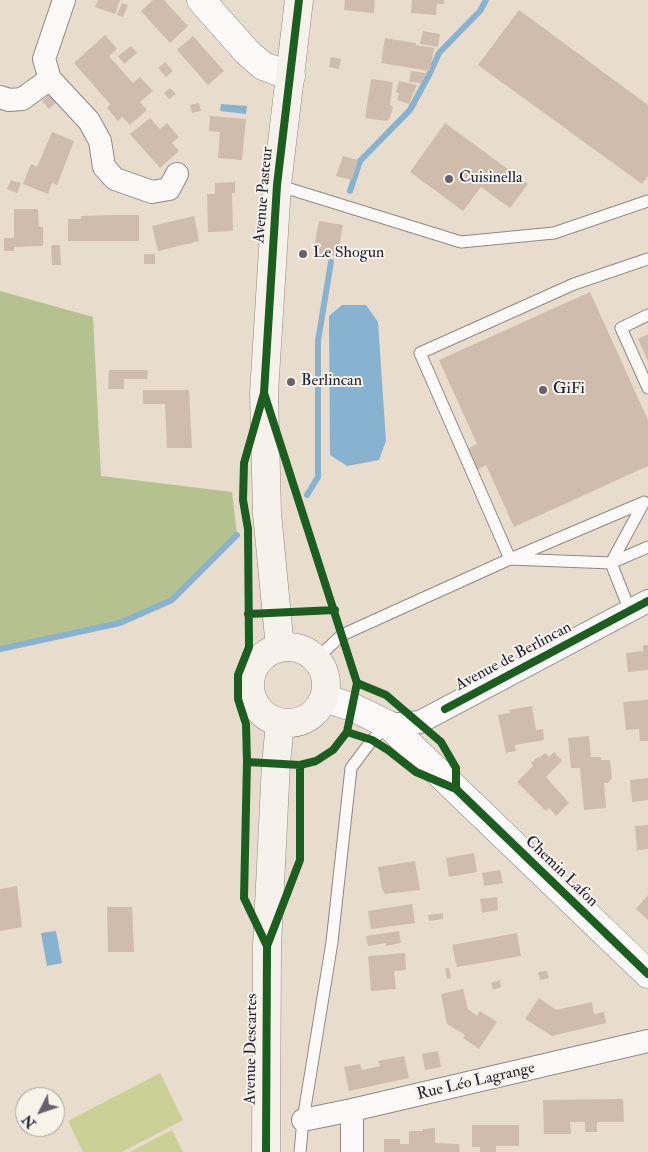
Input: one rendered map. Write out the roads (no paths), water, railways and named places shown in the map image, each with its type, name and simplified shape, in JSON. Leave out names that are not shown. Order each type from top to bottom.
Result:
[{"type":"main road","name":"Avenue Pasteur","points":[[280,648],[267,513],[264,394],[277,185],[299,0]]},
{"type":"main road","points":[[294,647],[316,659],[326,678],[326,688],[319,708],[312,716],[302,721],[280,723],[268,718],[258,709],[252,698],[250,685],[252,672],[258,661],[268,652],[280,648],[294,647]]},
{"type":"main road","name":"Avenue Descartes","points":[[266,1152],[268,946],[276,764],[280,723]]},
{"type":"street","points":[[64,0],[44,59],[50,79],[89,121],[100,142],[104,167],[116,179],[152,192],[169,189],[177,174]]},
{"type":"street","points":[[201,0],[247,52],[263,66],[291,76]]},
{"type":"street","points":[[0,97],[9,100],[22,99],[50,79]]},
{"type":"street","name":"Avenue de Berlincan","points":[[389,726],[420,722],[639,606]]},
{"type":"street","name":"Chemin Lafon","points":[[324,698],[352,707],[389,726],[648,974]]},
{"type":"street","name":"Rue Léo Lagrange","points":[[303,1120],[648,1041]]},
{"type":"street","points":[[352,1110],[352,1152]]},
{"type":"lane","points":[[277,185],[461,242],[554,233],[648,201]]},
{"type":"lane","points":[[510,559],[420,353],[574,284],[648,259]]},
{"type":"lane","points":[[648,316],[621,328],[648,388]]},
{"type":"lane","points":[[316,659],[342,635],[510,559],[645,501]]},
{"type":"lane","points":[[611,564],[645,501]]},
{"type":"lane","points":[[510,559],[611,564],[648,547]]},
{"type":"lane","points":[[611,564],[639,606]]},
{"type":"lane","points":[[300,1152],[303,1120],[332,942],[351,768],[372,740],[389,726]]},
{"type":"water","points":[[221,104],[247,106],[246,114],[220,111]]},
{"type":"water","points":[[342,305],[366,305],[378,322],[386,441],[379,460],[347,466],[330,455],[329,316]]},
{"type":"water","points":[[56,931],[62,963],[47,966],[41,933]]},
{"type":"waterway","points":[[350,191],[360,161],[410,110],[439,53],[480,11],[486,0]]},
{"type":"waterway","points":[[307,495],[318,477],[318,341],[331,262]]},
{"type":"waterway","points":[[0,649],[120,623],[172,600],[237,535]]},
{"type":"place","name":"Cuisinella","points":[[449,179]]},
{"type":"place","name":"Le Shogun","points":[[303,254]]},
{"type":"place","name":"Berlincan","points":[[291,382]]},
{"type":"place","name":"GiFi","points":[[543,390]]}]
